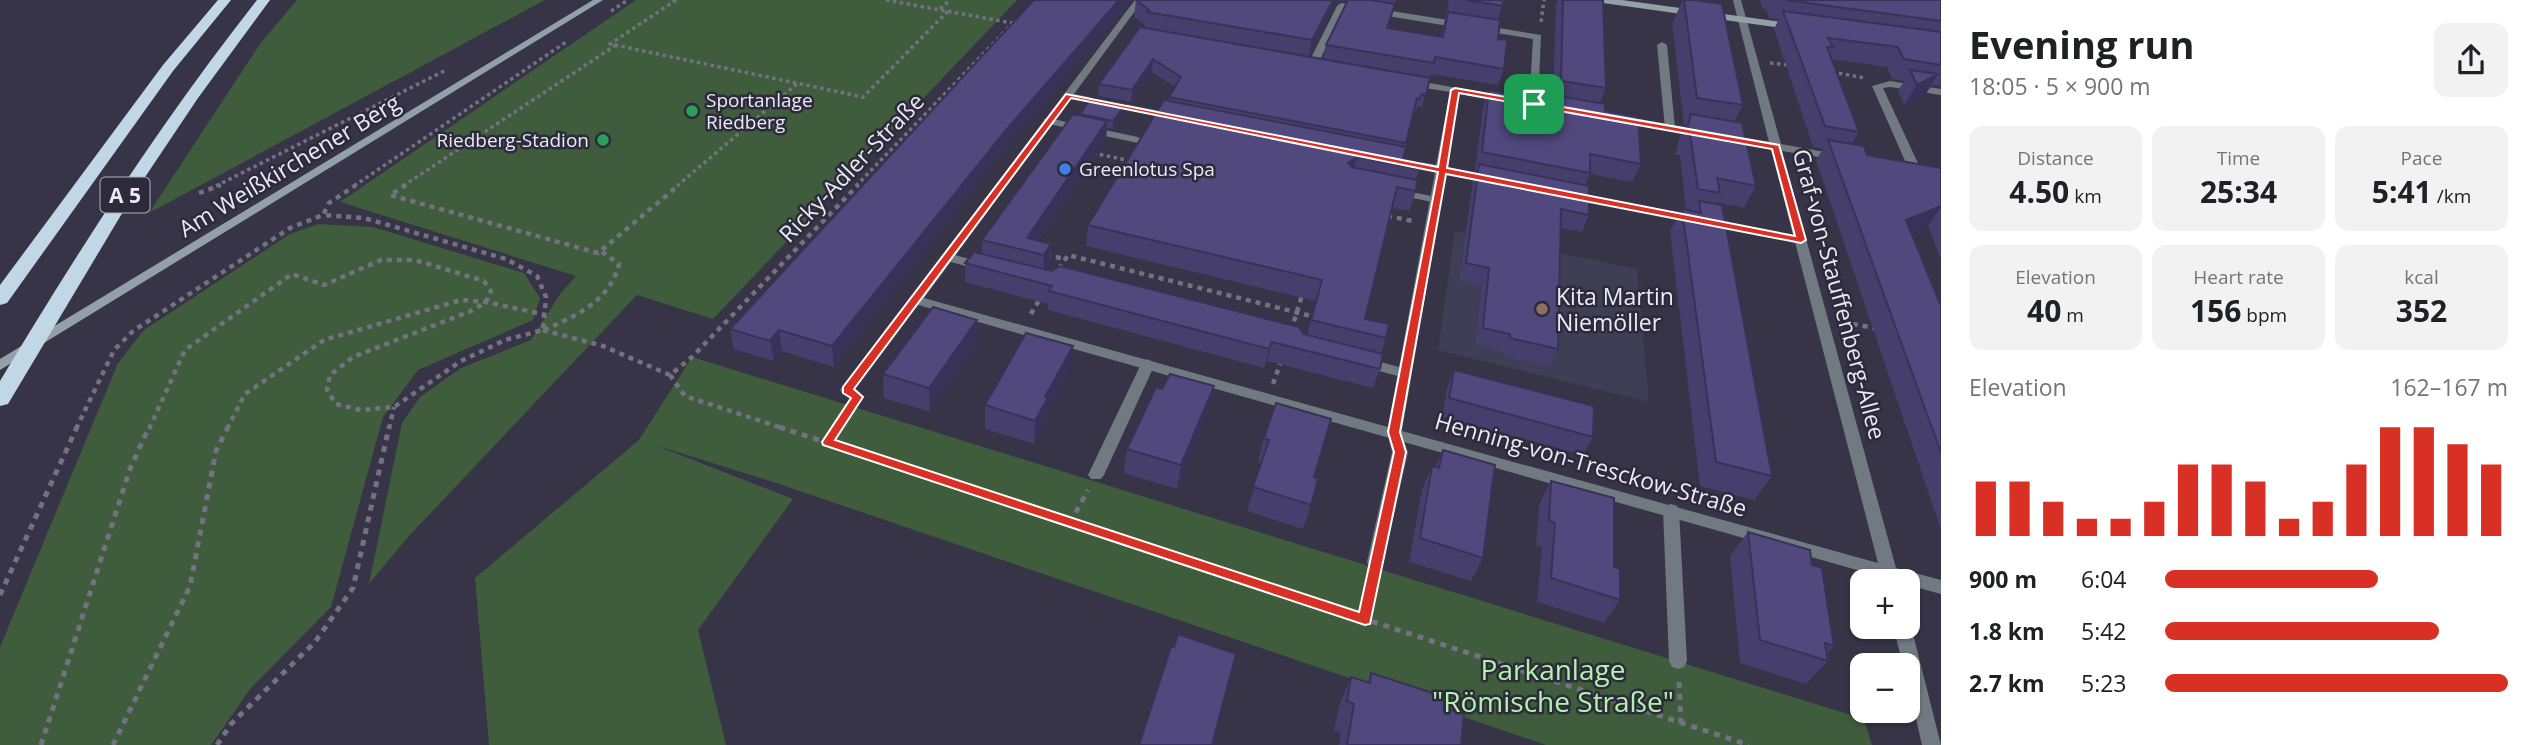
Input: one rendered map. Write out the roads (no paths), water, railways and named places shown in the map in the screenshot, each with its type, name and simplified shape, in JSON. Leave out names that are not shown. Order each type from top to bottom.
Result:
[{"type":"highway","name":"A 5","points":[[0,299],[115,138],[168,68],[225,0]]},
{"type":"highway","name":"A 5","points":[[0,399],[79,265],[161,139],[264,0]]},
{"type":"main road","name":"Am Weißkirchener Berg","points":[[0,365],[599,0]]},
{"type":"main road","points":[[1603,0],[1804,28]]},
{"type":"street","points":[[848,390],[1139,0]]},
{"type":"street","name":"Graf-von-Stauffenberg-Allee","points":[[1737,0],[1888,569]]},
{"type":"street","points":[[1312,66],[1341,6],[1538,37],[1534,104]]},
{"type":"street","points":[[1117,30],[1130,33]]},
{"type":"street","points":[[1662,46],[1670,128]]},
{"type":"street","points":[[1299,63],[1325,68]]},
{"type":"street","points":[[1403,81],[1548,106]]},
{"type":"street","points":[[1916,172],[1877,86],[1890,84],[1941,92]]},
{"type":"street","points":[[1375,562],[1400,452],[1394,432],[1455,90]]},
{"type":"street","points":[[1069,96],[1193,121]]},
{"type":"street","points":[[1616,118],[1709,135]]},
{"type":"street","points":[[1048,121],[1138,140]]},
{"type":"street","points":[[1722,137],[1852,160]]},
{"type":"street","points":[[1388,159],[1508,183]]},
{"type":"street","points":[[1903,169],[1929,174]]},
{"type":"street","points":[[1388,190],[1437,200]]},
{"type":"street","points":[[1560,193],[1801,240]]},
{"type":"street","points":[[947,257],[999,270]]},
{"type":"street","name":"Henning-von-Tresckow-Straße","points":[[916,300],[1671,510],[1864,569]]},
{"type":"street","points":[[1341,357],[1405,373]]},
{"type":"street","points":[[1096,475],[1148,364]]},
{"type":"street","points":[[1671,510],[1678,661]]},
{"type":"street","name":"Henning-von-Tresckow-Straße","points":[[1920,583],[1941,587]]},
{"type":"street","points":[[1905,639],[1932,745]]},
{"type":"place","name":"Sportanlage Riedberg","points":[[692,111]]},
{"type":"place","name":"Riedberg-Stadion","points":[[603,140]]},
{"type":"place","name":"Greenlotus Spa","points":[[1065,169]]},
{"type":"place","name":"Kita Martin Niemöller","points":[[1542,309]]},
{"type":"park label","name":"Parkanlage \"Römische Straße\"","points":[[1553,685]]}]
